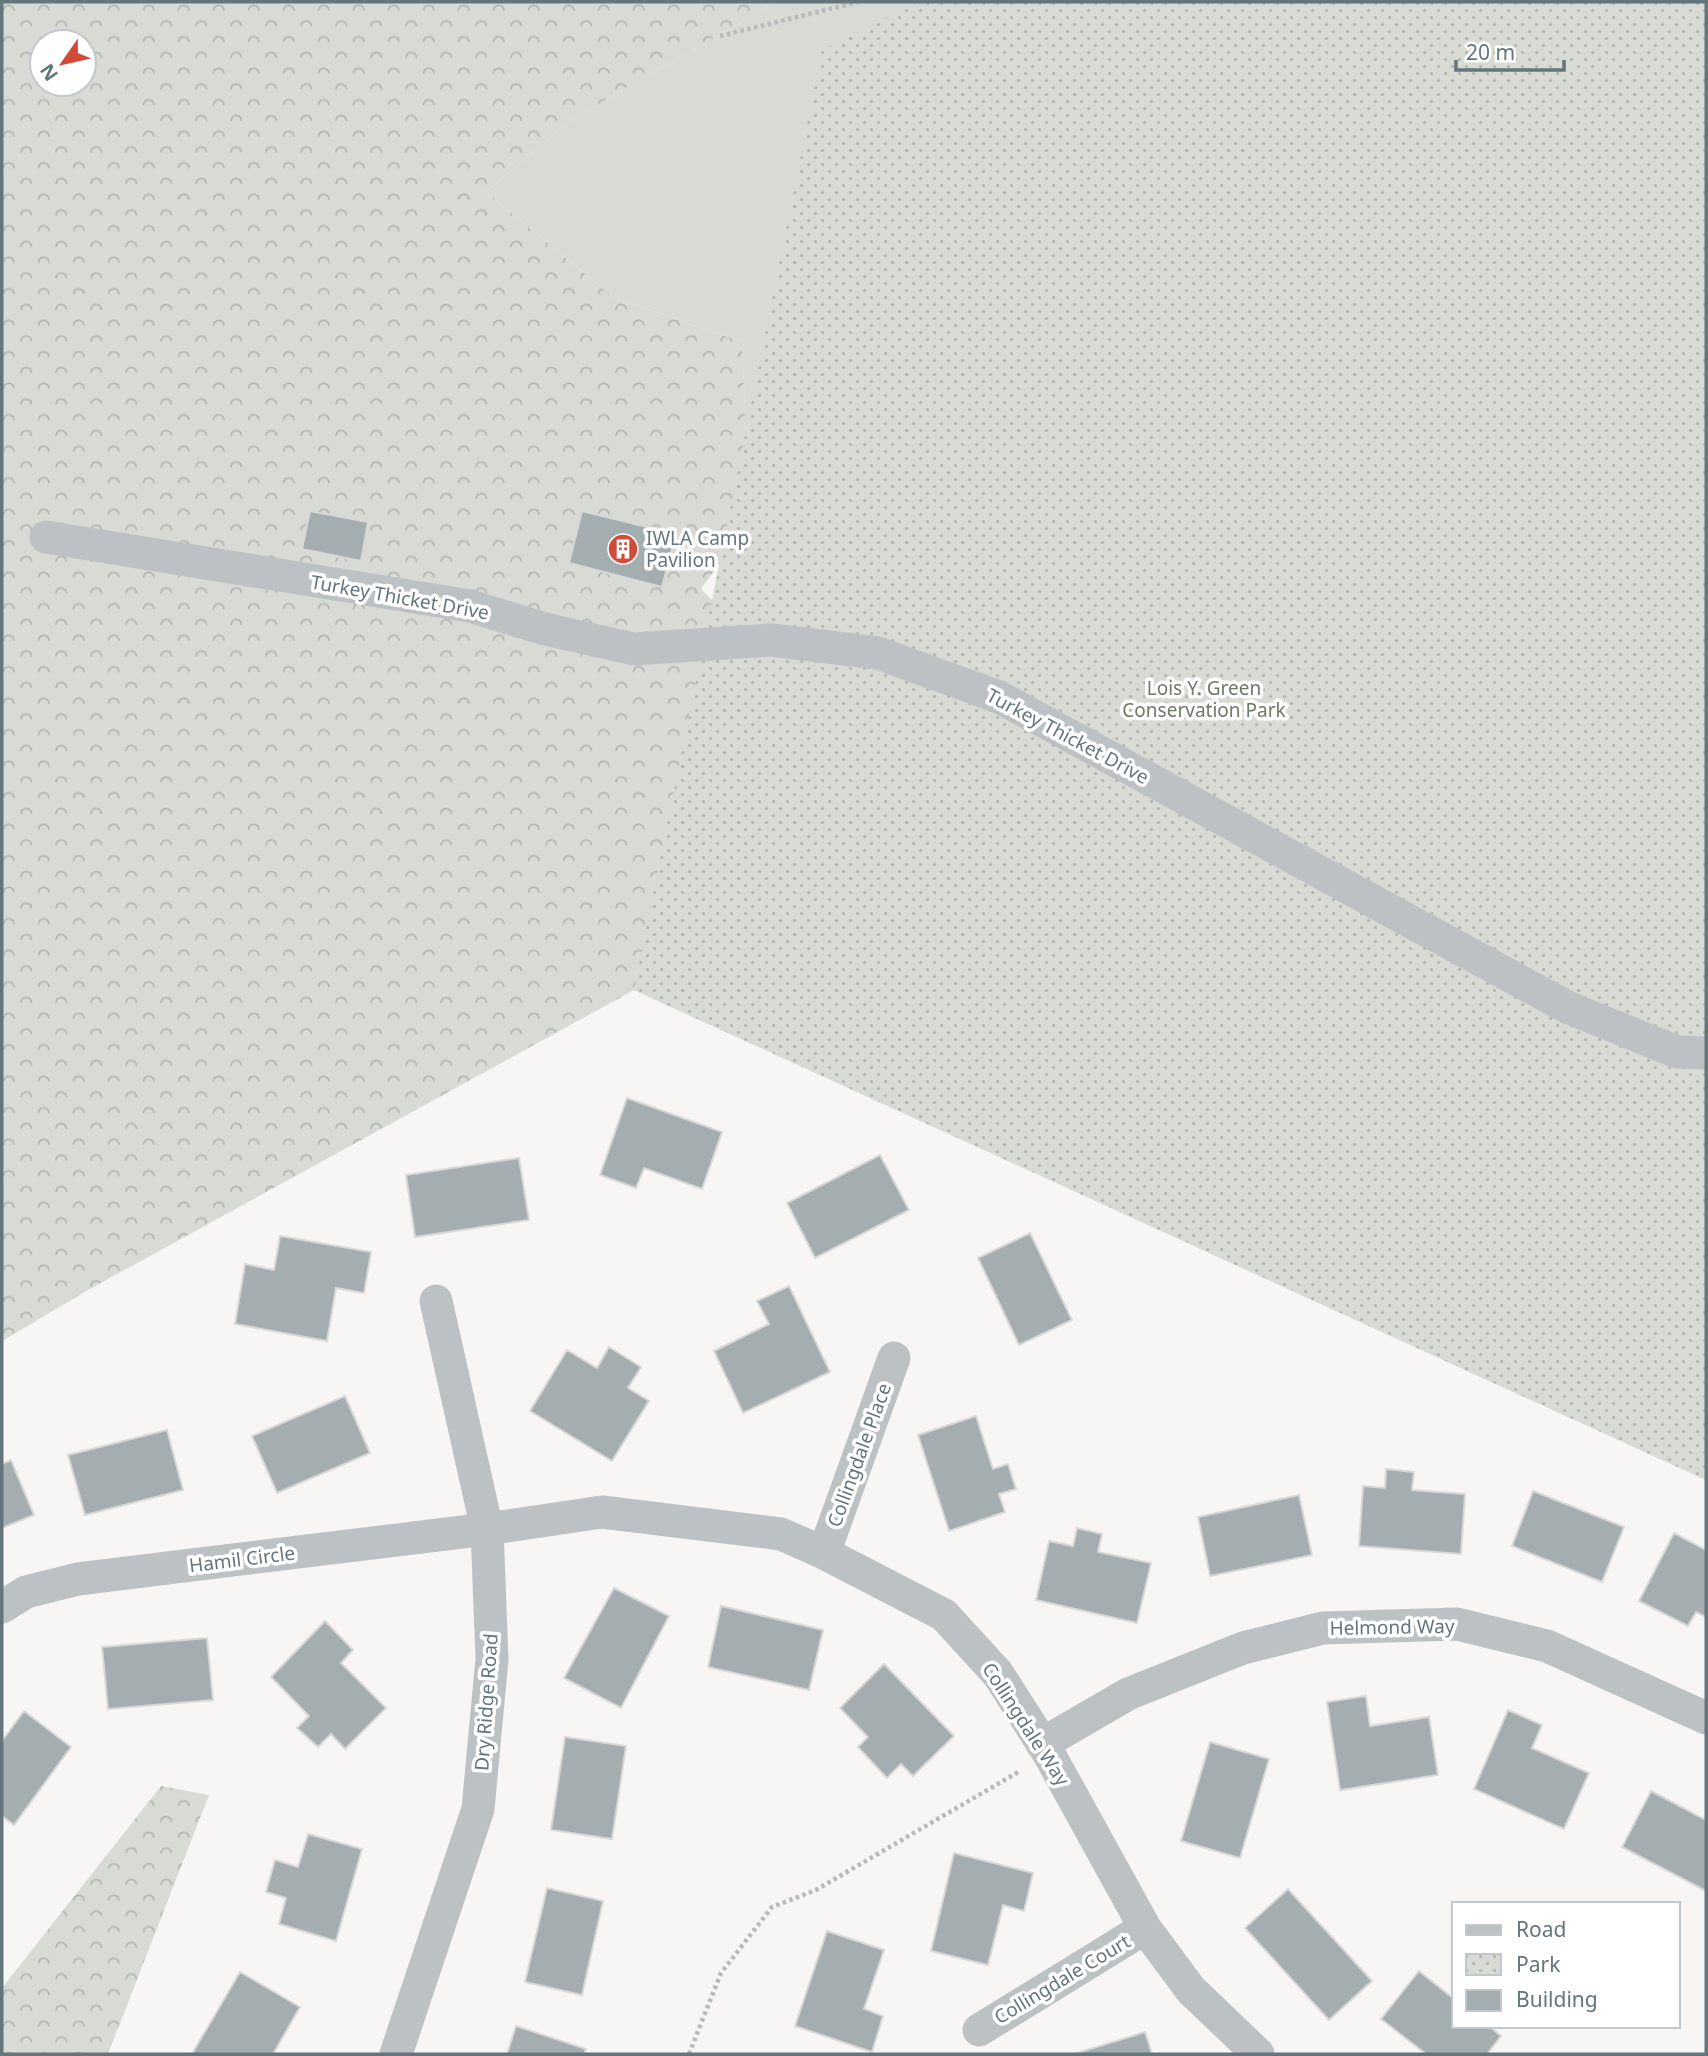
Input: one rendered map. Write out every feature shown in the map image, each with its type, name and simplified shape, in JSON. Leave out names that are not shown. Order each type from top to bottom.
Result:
[{"type":"street","name":"Turkey Thicket Drive","points":[[46,537],[470,606],[545,629],[634,649],[771,640],[878,653],[999,697],[1567,1007],[1677,1052],[1706,1054]]},
{"type":"street","name":"Dry Ridge Road","points":[[396,2054],[478,1810],[492,1659],[487,1529],[436,1301]]},
{"type":"street","name":"Collingdale Place","points":[[824,1553],[894,1358]]},
{"type":"street","name":"Collingdale Way","points":[[487,1529],[601,1512],[781,1534],[824,1553],[944,1615],[998,1674],[1045,1749],[1145,1928],[1191,1990],[1258,2054]]},
{"type":"street","name":"Hamil Circle","points":[[2,1608],[26,1592],[78,1579],[487,1529]]},
{"type":"street","name":"Helmond Way","points":[[1045,1749],[1141,1689],[1243,1648],[1324,1628],[1457,1624],[1547,1646],[1706,1718]]},
{"type":"street","name":"Collingdale Court","points":[[979,2029],[1145,1928]]},
{"type":"path","points":[[720,36],[858,2]]},
{"type":"path","points":[[689,2054],[721,1973],[772,1907],[816,1890],[1045,1749]]},
{"type":"green space","points":[[2,2],[776,2],[571,120],[486,192],[613,297],[742,342],[750,522],[701,589],[768,656],[1706,2],[1706,1480],[634,990],[90,1289],[2,1341]]},
{"type":"green space","points":[[776,2],[932,2],[750,522],[742,342],[613,297],[486,192],[571,120]]},
{"type":"green space","name":"Lois Y. Green Conservation Park","points":[[919,2],[1706,2],[1706,1480],[634,990],[822,50]]},
{"type":"green space","points":[[161,1786],[209,1795],[108,2054],[2,2054],[2,1988]]},
{"type":"building","points":[[310,511],[368,522],[361,561],[302,549]]},
{"type":"building","name":"IWLA Camp Pavilion","points":[[582,511],[676,534],[662,587],[569,563]]},
{"type":"building","points":[[627,1098],[722,1132],[702,1189],[644,1168],[636,1188],[600,1175]]},
{"type":"building","points":[[880,1155],[909,1210],[815,1258],[787,1203]]},
{"type":"building","points":[[519,1158],[529,1220],[415,1237],[406,1175]]},
{"type":"building","points":[[1030,1233],[1072,1320],[1019,1345],[978,1258]]},
{"type":"building","points":[[280,1236],[371,1252],[364,1293],[336,1288],[327,1341],[235,1324],[245,1264],[274,1270]]},
{"type":"building","points":[[789,1286],[830,1372],[743,1413],[714,1351],[769,1324],[757,1301]]},
{"type":"building","points":[[609,1347],[641,1367],[628,1388],[649,1401],[612,1461],[530,1411],[567,1350],[597,1368]]},
{"type":"building","points":[[345,1396],[370,1453],[277,1493],[252,1436]]},
{"type":"building","points":[[976,1416],[993,1469],[1008,1464],[1016,1489],[999,1494],[1005,1512],[949,1531],[918,1435]]},
{"type":"building","points":[[167,1430],[183,1490],[85,1515],[68,1455]]},
{"type":"building","points":[[11,1460],[34,1515],[2,1528],[2,1464]]},
{"type":"building","points":[[1386,1469],[1414,1472],[1412,1490],[1465,1494],[1461,1554],[1359,1546],[1363,1486],[1385,1488]]},
{"type":"building","points":[[1533,1491],[1624,1527],[1602,1582],[1512,1546]]},
{"type":"building","points":[[1299,1495],[1312,1555],[1210,1576],[1198,1517]]},
{"type":"building","points":[[1077,1528],[1102,1534],[1098,1552],[1151,1563],[1137,1623],[1036,1600],[1049,1541],[1073,1546]]},
{"type":"building","points":[[1674,1533],[1706,1550],[1706,1617],[1696,1612],[1688,1626],[1639,1601]]},
{"type":"building","points":[[614,1588],[669,1616],[621,1708],[564,1678]]},
{"type":"building","points":[[721,1606],[823,1630],[809,1690],[708,1667]]},
{"type":"building","points":[[325,1621],[353,1650],[341,1663],[386,1708],[345,1749],[331,1734],[318,1747],[297,1728],[309,1716],[271,1677]]},
{"type":"building","points":[[207,1638],[213,1700],[108,1709],[102,1647]]},
{"type":"building","points":[[884,1664],[954,1736],[913,1776],[901,1764],[887,1778],[858,1747],[868,1737],[840,1708]]},
{"type":"building","points":[[1366,1696],[1370,1726],[1429,1717],[1438,1775],[1340,1790],[1327,1702]]},
{"type":"building","points":[[1508,1710],[1542,1725],[1532,1748],[1589,1773],[1564,1829],[1474,1789]]},
{"type":"building","points":[[24,1711],[71,1747],[14,1825],[2,1816],[2,1741]]},
{"type":"building","points":[[565,1737],[626,1746],[612,1839],[551,1830]]},
{"type":"building","points":[[1210,1742],[1269,1759],[1240,1858],[1181,1841]]},
{"type":"building","points":[[1651,1791],[1706,1820],[1706,1891],[1622,1847]]},
{"type":"building","points":[[308,1834],[362,1849],[336,1941],[279,1924],[286,1898],[266,1892],[275,1860],[298,1867]]},
{"type":"building","points":[[954,1853],[1033,1873],[1024,1911],[1003,1905],[988,1965],[931,1951]]},
{"type":"building","points":[[547,1888],[603,1901],[582,1995],[525,1982]]},
{"type":"building","points":[[1288,1889],[1372,1981],[1329,2020],[1245,1928]]},
{"type":"building","points":[[827,1931],[884,1950],[864,2009],[883,2016],[872,2052],[795,2026]]},
{"type":"building","points":[[1419,1971],[1452,1997],[1452,2028],[1491,2028],[1501,2036],[1487,2054],[1426,2054],[1381,2019]]},
{"type":"building","points":[[240,1972],[300,2007],[273,2054],[192,2054]]},
{"type":"building","points":[[516,2026],[586,2049],[584,2054],[507,2054]]},
{"type":"building","points":[[1145,2032],[1152,2054],[1074,2054]]},
{"type":"place","name":"IWLA Camp Pavilion","points":[[623,549]]}]
